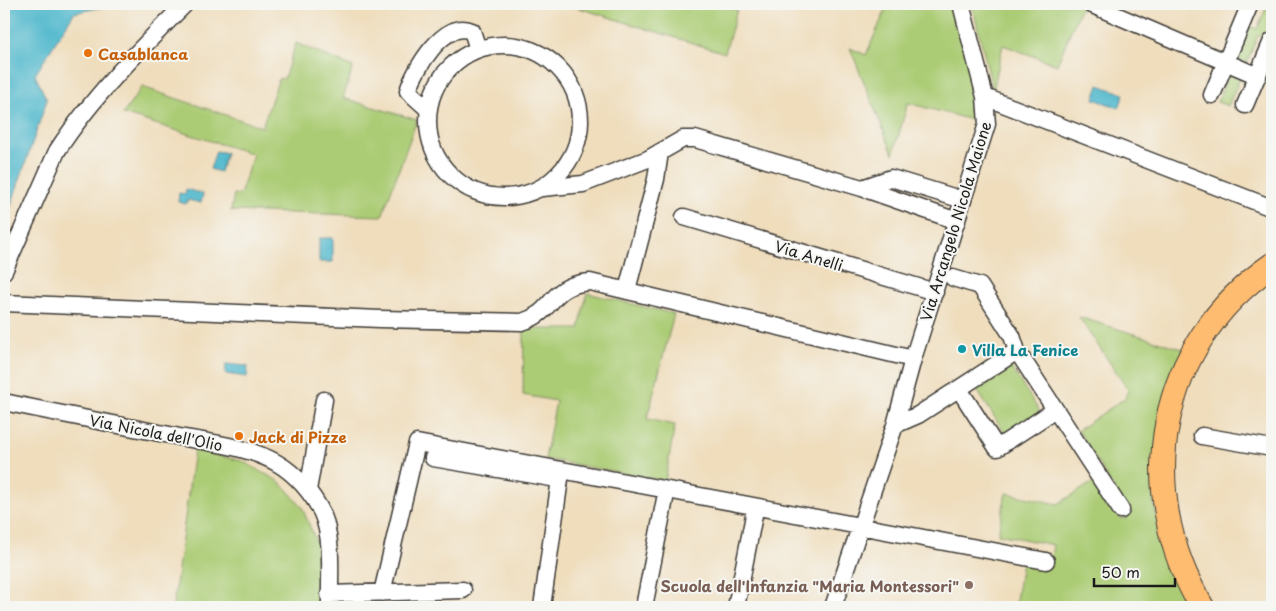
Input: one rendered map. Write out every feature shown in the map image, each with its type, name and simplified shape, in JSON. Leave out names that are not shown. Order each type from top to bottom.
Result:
[{"type":"highway","points":[[1202,607],[1183,569],[1167,519],[1162,476],[1164,438],[1175,395],[1196,346],[1221,311],[1238,293],[1272,265]]},
{"type":"highway","points":[[1221,607],[1200,571],[1181,510],[1177,480],[1181,426],[1199,373],[1212,350],[1246,307],[1272,284]]},
{"type":"street","points":[[4,271],[56,150],[85,112],[185,4]]},
{"type":"street","points":[[961,4],[985,97]]},
{"type":"street","points":[[1090,4],[1258,76]]},
{"type":"street","points":[[1212,95],[1250,4]]},
{"type":"street","points":[[428,109],[408,91],[412,77],[424,58],[448,33],[465,28],[472,30],[478,49]]},
{"type":"street","points":[[1245,105],[1272,41]]},
{"type":"street","points":[[542,188],[558,175],[571,159],[578,139],[580,119],[577,99],[568,80],[555,64],[538,52],[512,45],[498,44],[478,49],[460,58],[445,72],[434,90],[428,109],[428,131],[434,152],[445,170],[460,184],[480,194],[501,198],[522,196],[542,188],[583,184],[609,176],[683,139],[695,138],[862,188],[957,220]]},
{"type":"street","name":"Via Arcangelo Nicola Maione","points":[[833,607],[895,425],[913,359],[987,124],[985,97],[1272,208]]},
{"type":"street","points":[[627,290],[656,179],[660,152]]},
{"type":"street","points":[[862,188],[891,178],[963,200]]},
{"type":"street","name":"Via Anelli","points":[[684,217],[935,292]]},
{"type":"street","points":[[953,278],[980,286],[1012,336],[1017,351],[1121,510]]},
{"type":"street","points":[[4,303],[380,320],[522,322],[542,313],[558,291],[576,283],[590,282],[913,359]]},
{"type":"street","points":[[895,425],[918,415],[1017,351]]},
{"type":"street","points":[[959,389],[997,448],[1055,410]]},
{"type":"street","points":[[308,490],[324,400]]},
{"type":"street","name":"Via Nicola dell'Olio","points":[[4,402],[240,449],[277,463],[295,476],[308,490],[322,513],[327,529],[330,600]]},
{"type":"street","points":[[1202,436],[1272,448]]},
{"type":"street","points":[[382,592],[417,442],[858,530]]},
{"type":"street","points":[[434,458],[754,515],[1046,561]]},
{"type":"street","points":[[542,607],[560,479]]},
{"type":"street","points":[[644,607],[665,499]]},
{"type":"street","points":[[736,607],[754,515]]},
{"type":"street","points":[[330,600],[382,592],[463,590]]},
{"type":"green space","points":[[566,4],[719,4],[737,10],[725,53]]},
{"type":"green space","points":[[888,4],[952,4],[965,49],[979,122],[908,103],[893,154],[850,48],[866,55]]},
{"type":"green space","points":[[972,4],[1082,4],[1057,65],[1003,45],[993,91]]},
{"type":"green space","points":[[1268,4],[1272,4],[1272,23],[1266,38],[1258,35],[1247,63],[1236,58],[1250,26],[1257,29]]},
{"type":"green space","points":[[296,43],[353,67],[343,98],[417,120],[382,216],[231,211],[234,194],[240,195],[253,154],[123,114],[142,87],[262,127],[279,78],[284,79]]},
{"type":"green space","points":[[1230,71],[1241,76],[1228,106],[1217,102]]},
{"type":"green space","points":[[587,293],[674,314],[647,419],[675,425],[665,481],[545,459],[556,401],[523,395],[524,329],[579,329]]},
{"type":"green space","points":[[1079,317],[1186,350],[1153,480],[1154,504],[1164,548],[1173,574],[1191,607],[1015,607],[1022,563],[1049,568],[1053,545],[998,534],[1006,493],[1058,504],[1095,481],[1120,518],[1126,519],[1124,505],[1078,430],[1125,398],[1128,390]]},
{"type":"green space","points":[[1009,364],[1040,412],[1006,435],[975,387]]},
{"type":"green space","points":[[194,450],[242,461],[280,482],[302,507],[317,544],[318,607],[173,607]]},
{"type":"water","points":[[4,4],[117,4],[74,13],[35,75],[47,100],[4,226]]},
{"type":"water","points":[[1099,85],[1124,94],[1119,108],[1094,99]]},
{"type":"water","points":[[216,151],[226,153],[220,172],[210,169]]},
{"type":"water","points":[[186,189],[203,194],[201,203],[188,200],[186,204],[178,202],[179,193],[185,194]]},
{"type":"water","points":[[319,238],[333,238],[333,262],[319,262]]},
{"type":"water","points":[[226,364],[248,366],[247,377],[225,374]]},
{"type":"place","name":"Casablanca","points":[[88,53]]},
{"type":"place","name":"Villa La Fenice","points":[[962,349]]},
{"type":"place","name":"Jack di Pizze","points":[[239,436]]},
{"type":"place","name":"Scuola dell'Infanzia \"Maria Montessori\"","points":[[969,585]]}]
